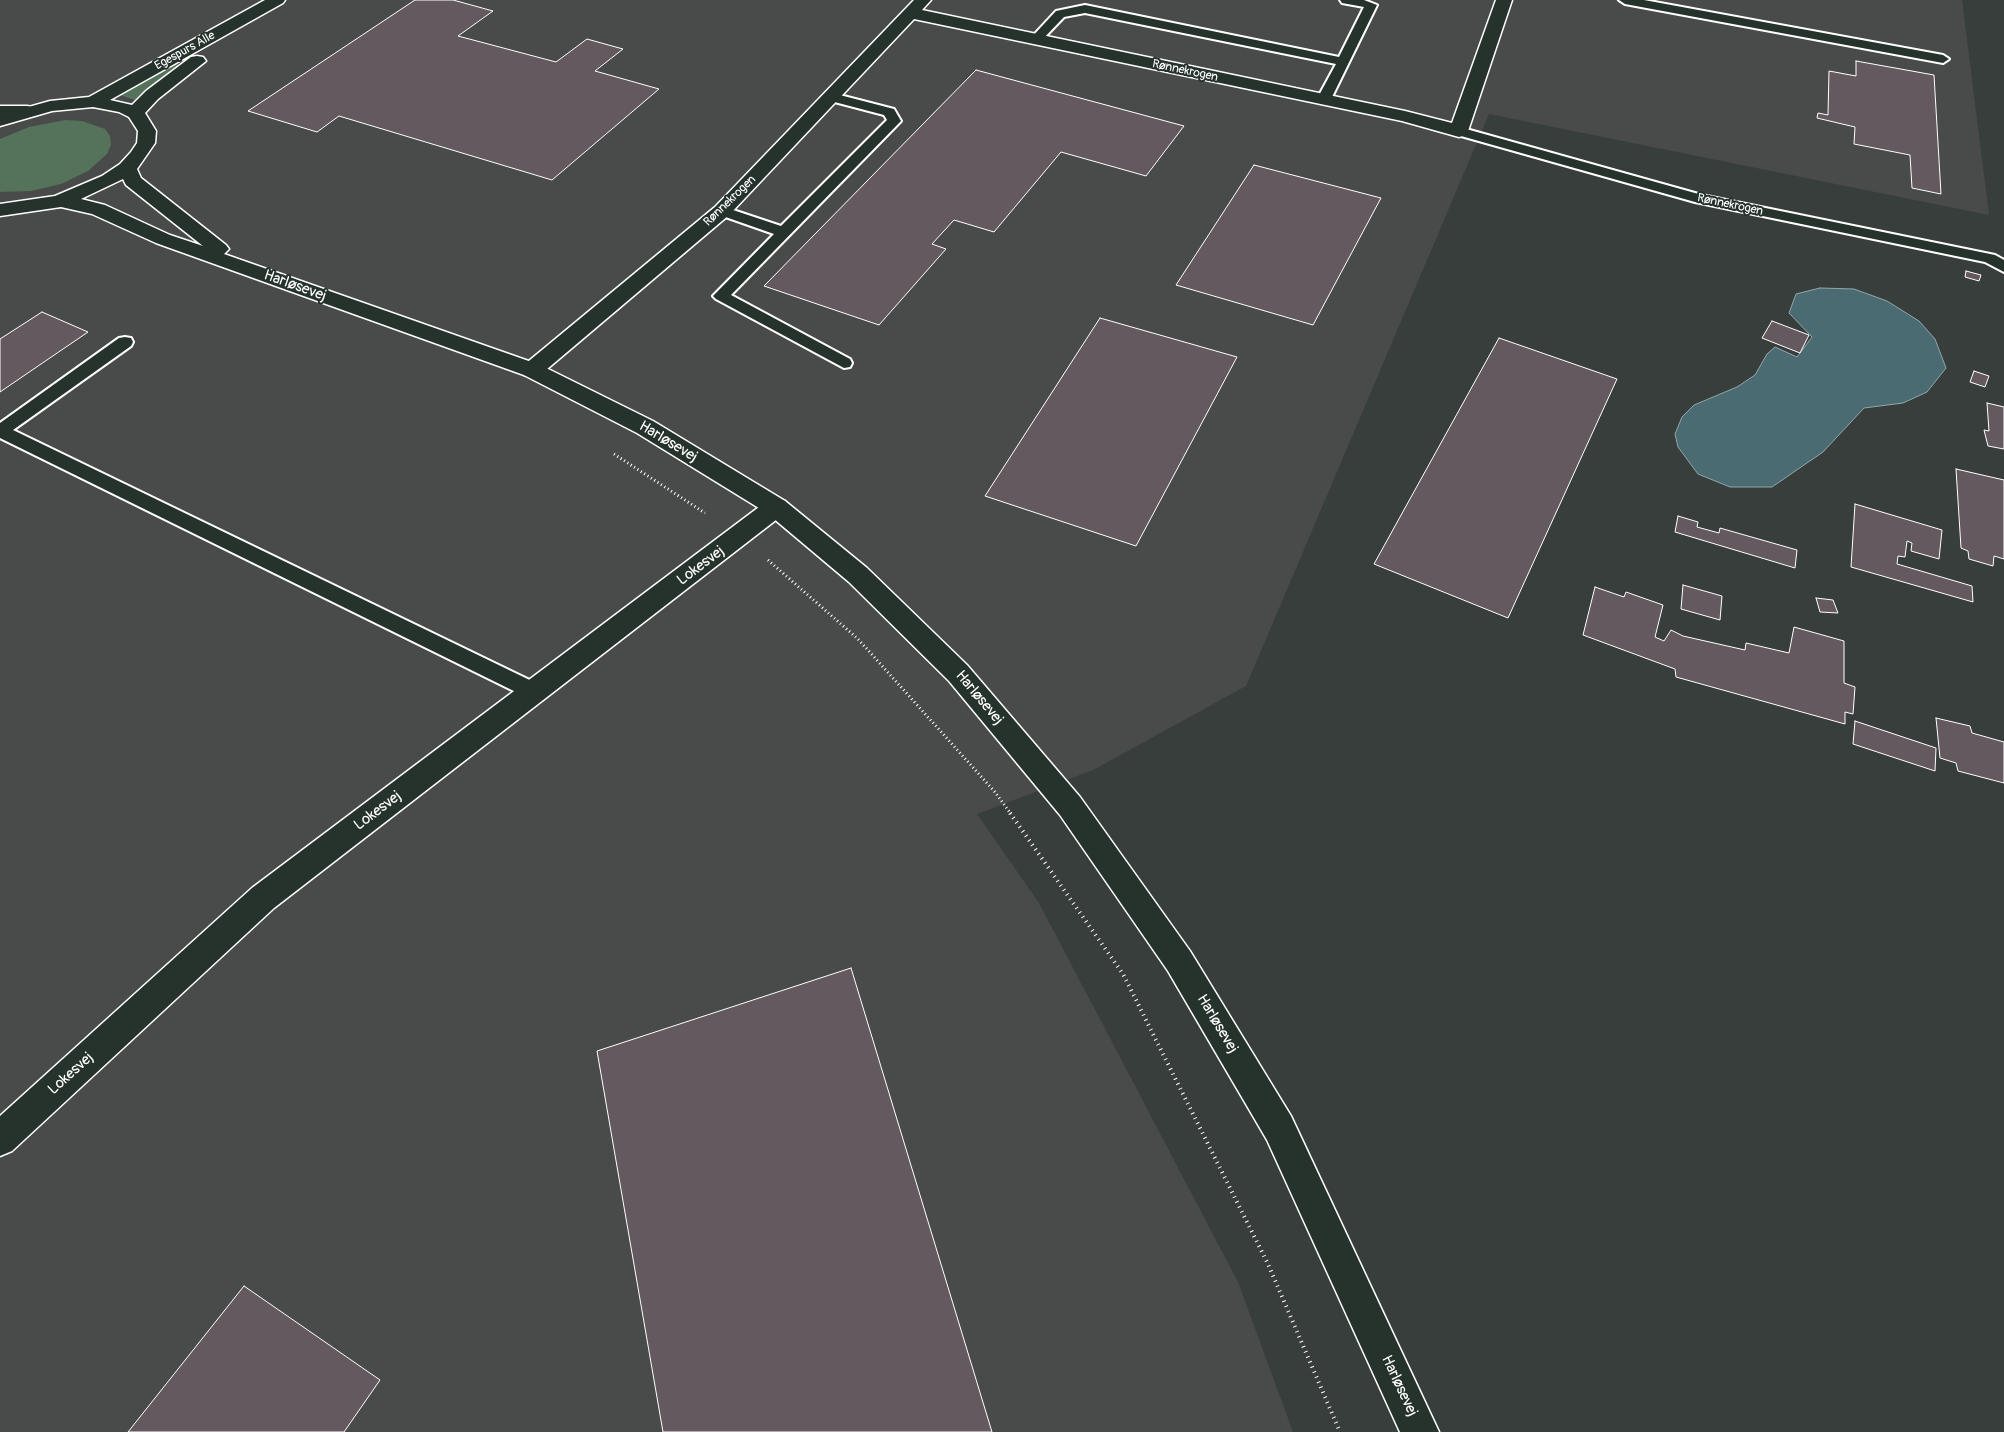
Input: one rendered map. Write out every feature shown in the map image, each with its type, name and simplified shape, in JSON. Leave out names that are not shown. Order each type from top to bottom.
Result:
[{"type":"street","name":"Egespurs Alle","points":[[93,102],[277,0]]},
{"type":"street","name":"Egespurs Alle","points":[[135,113],[152,95],[282,0]]},
{"type":"street","points":[[1459,131],[1504,0]]},
{"type":"street","name":"Rønnekrogen","points":[[532,370],[722,211],[917,7],[1036,39],[1405,116],[1459,131]]},
{"type":"street","points":[[0,111],[27,111],[73,103],[93,102],[110,104],[135,113],[143,122],[147,131],[146,142],[139,155],[127,168],[87,192],[32,207],[1,210]]},
{"type":"street","points":[[0,121],[27,111]]},
{"type":"street","name":"Harløsevej","points":[[127,168],[133,181],[150,196],[199,235],[247,269]]},
{"type":"street","name":"Harløsevej","points":[[61,200],[98,209],[163,239],[532,370],[645,427],[776,507],[858,575],[958,673],[1070,806],[1179,960],[1279,1128],[1420,1432]]},
{"type":"street","name":"Lokesvej","points":[[0,1139],[263,898],[741,536],[776,507]]},
{"type":"lane","points":[[1324,100],[1371,5],[1346,0]]},
{"type":"lane","points":[[1625,0],[1943,59]]},
{"type":"lane","points":[[1036,39],[1060,14],[1085,9],[1343,62]]},
{"type":"lane","points":[[832,97],[889,112],[894,121],[721,296],[844,364]]},
{"type":"lane","name":"Rønnekrogen","points":[[1459,131],[1700,199],[1990,258],[2004,267]]},
{"type":"lane","points":[[722,211],[784,232]]},
{"type":"lane","points":[[125,342],[0,431],[535,692]]},
{"type":"path","points":[[606,450],[741,536],[858,639],[995,792],[1123,974],[1268,1264],[1340,1432]]},
{"type":"shaded area","points":[[0,0],[1962,0],[1989,215],[1489,114],[1246,686],[1093,770],[977,814],[1039,903],[1238,1282],[1293,1432],[0,1432]]},
{"type":"green space","points":[[173,63],[179,65],[135,100],[120,95]]},
{"type":"green space","points":[[65,120],[82,121],[105,129],[110,136],[111,145],[107,154],[88,171],[61,184],[31,191],[0,192],[0,139],[29,127]]},
{"type":"water","points":[[1820,288],[1854,289],[1887,301],[1919,321],[1935,339],[1946,368],[1927,392],[1903,403],[1864,408],[1823,452],[1772,487],[1730,487],[1698,474],[1678,447],[1675,434],[1682,417],[1694,405],[1737,387],[1755,375],[1767,354],[1775,347],[1797,357],[1812,337],[1789,313],[1796,294]]},
{"type":"building","points":[[415,0],[453,0],[493,11],[458,36],[556,62],[587,39],[623,49],[595,71],[659,89],[552,180],[339,116],[317,132],[248,111]]},
{"type":"building","points":[[1856,61],[1934,75],[1941,194],[1912,188],[1910,155],[1854,144],[1855,127],[1817,118],[1818,113],[1828,115],[1829,71],[1856,76]]},
{"type":"building","points":[[976,70],[1184,126],[1146,176],[1061,152],[994,232],[954,220],[932,244],[946,249],[879,325],[764,286]]},
{"type":"building","points":[[1254,165],[1381,198],[1313,325],[1176,285]]},
{"type":"building","points":[[1966,271],[1981,275],[1979,281],[1965,277]]},
{"type":"building","points":[[42,312],[88,332],[0,392],[0,339]]},
{"type":"building","points":[[1100,318],[1237,357],[1136,546],[985,496]]},
{"type":"building","points":[[1772,321],[1809,335],[1800,353],[1762,338]]},
{"type":"building","points":[[1499,338],[1617,379],[1508,618],[1374,564]]},
{"type":"building","points":[[1974,371],[1989,376],[1985,387],[1970,382]]},
{"type":"building","points":[[1987,403],[2004,407],[2004,449],[1988,446],[1984,430],[1989,431]]},
{"type":"building","points":[[1956,469],[2004,480],[2004,559],[1994,556],[1993,566],[1969,559],[1968,551],[1961,548]]},
{"type":"building","points":[[1855,504],[1942,530],[1939,559],[1911,551],[1912,543],[1907,541],[1905,557],[1898,556],[1897,564],[1972,586],[1973,602],[1851,567]]},
{"type":"building","points":[[1678,516],[1698,522],[1697,527],[1719,533],[1720,528],[1797,550],[1795,568],[1675,532]]},
{"type":"building","points":[[1683,585],[1722,596],[1720,620],[1681,609]]},
{"type":"building","points":[[1595,587],[1624,597],[1626,592],[1663,605],[1655,637],[1664,641],[1671,630],[1683,636],[1745,650],[1746,643],[1789,653],[1794,627],[1844,641],[1844,683],[1855,687],[1853,714],[1845,712],[1845,724],[1676,677],[1675,669],[1583,635]]},
{"type":"building","points":[[1816,598],[1833,600],[1838,613],[1820,612]]},
{"type":"building","points":[[1936,718],[1970,726],[1972,733],[2004,742],[2004,783],[1958,771],[1956,763],[1940,758]]},
{"type":"building","points":[[1855,721],[1936,748],[1935,771],[1853,744]]},
{"type":"building","points":[[851,968],[992,1432],[663,1432],[597,1051]]},
{"type":"building","points":[[244,1286],[380,1380],[344,1432],[128,1432]]}]
